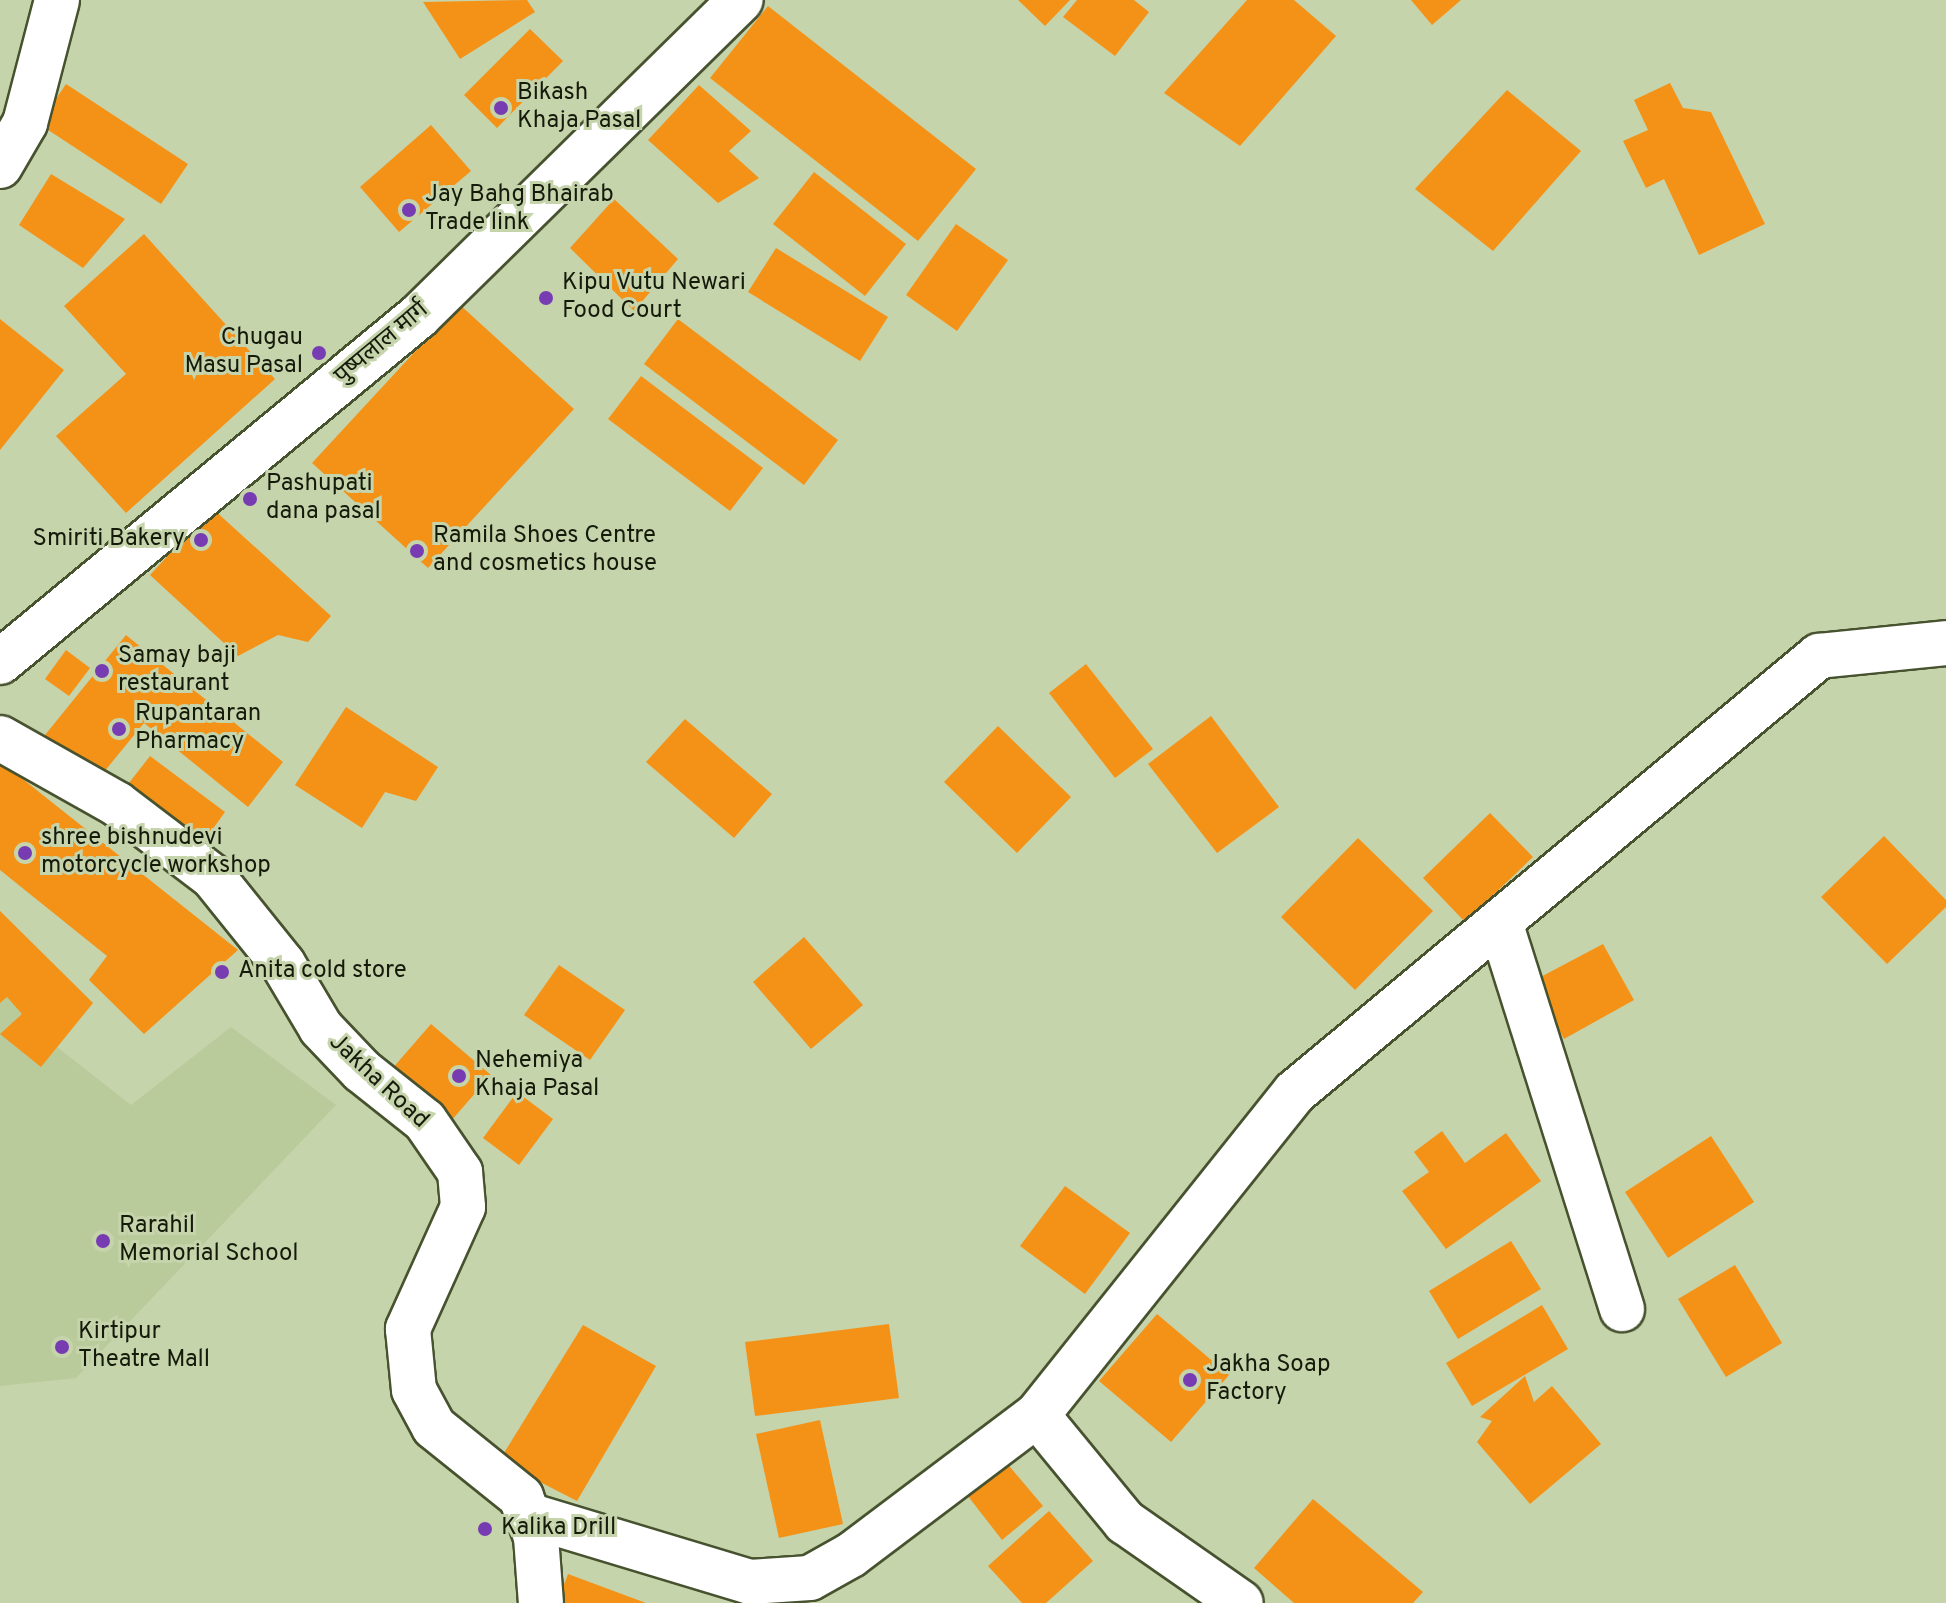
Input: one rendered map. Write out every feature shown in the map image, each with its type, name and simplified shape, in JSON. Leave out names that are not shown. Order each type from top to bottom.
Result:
[{"type":"street","points":[[0,166],[25,123],[57,0]]},
{"type":"street","name":"पुष्पलाल मार्ग","points":[[0,662],[419,316],[741,0]]},
{"type":"street","points":[[528,1515],[750,1582],[810,1578],[851,1555],[1037,1415],[1295,1092],[1819,656],[1946,643]]},
{"type":"street","name":"Jakha Road","points":[[0,738],[117,804],[213,877],[283,964],[321,1028],[362,1071],[425,1121],[460,1172],[463,1207],[408,1329],[414,1390],[434,1427],[521,1497],[536,1537],[541,1603]]},
{"type":"street","points":[[1500,922],[1622,1309]]},
{"type":"street","points":[[1037,1415],[1125,1522],[1241,1603]]},
{"type":"shaded area","name":"Rarahil Memorial School","points":[[0,911],[93,1003],[57,1047],[131,1105],[231,1027],[336,1105],[76,1378],[0,1386]]},
{"type":"building","points":[[527,0],[535,12],[460,59],[423,2]]},
{"type":"building","points":[[1018,0],[1070,0],[1045,26]]},
{"type":"building","points":[[1077,0],[1134,0],[1149,12],[1115,56],[1063,17]]},
{"type":"building","points":[[1247,0],[1294,0],[1336,36],[1240,146],[1164,93]]},
{"type":"building","points":[[1411,0],[1461,0],[1432,25]]},
{"type":"building","points":[[768,6],[976,169],[918,241],[710,78]]},
{"type":"building","points":[[530,29],[563,61],[497,128],[464,95]]},
{"type":"building","points":[[1670,83],[1683,108],[1711,112],[1765,224],[1699,255],[1664,179],[1646,188],[1623,141],[1648,130],[1634,100]]},
{"type":"building","points":[[66,84],[188,164],[161,204],[39,124]]},
{"type":"building","points":[[699,85],[751,131],[729,151],[759,178],[718,203],[648,140]]},
{"type":"building","points":[[1507,90],[1581,151],[1493,251],[1415,189]]},
{"type":"building","points":[[431,125],[471,171],[399,232],[360,187]]},
{"type":"building","points":[[814,172],[906,244],[865,296],[773,224]]},
{"type":"building","points":[[51,174],[125,219],[83,268],[19,225]]},
{"type":"building","points":[[614,199],[678,259],[634,311],[570,248]]},
{"type":"building","points":[[956,224],[1008,260],[957,331],[906,295]]},
{"type":"building","points":[[144,234],[275,379],[126,513],[56,436],[126,374],[64,306]]},
{"type":"building","points":[[776,248],[888,317],[860,361],[748,292]]},
{"type":"building","points":[[459,304],[574,409],[428,568],[312,463]]},
{"type":"building","points":[[0,319],[64,370],[0,450]]},
{"type":"building","points":[[678,319],[838,440],[804,485],[644,364]]},
{"type":"building","points":[[641,376],[763,468],[730,511],[608,419]]},
{"type":"building","points":[[212,508],[331,616],[308,642],[278,635],[238,656],[150,575]]},
{"type":"building","points":[[126,635],[283,762],[248,807],[144,723],[99,778],[45,735]]},
{"type":"building","points":[[66,650],[90,668],[69,696],[45,679]]},
{"type":"building","points":[[1086,664],[1153,749],[1115,778],[1049,693]]},
{"type":"building","points":[[346,707],[438,767],[416,801],[385,792],[362,828],[295,785]]},
{"type":"building","points":[[1211,716],[1279,807],[1217,853],[1148,764]]},
{"type":"building","points":[[685,719],[772,794],[734,838],[646,762]]},
{"type":"building","points":[[998,726],[1071,797],[1017,853],[944,782]]},
{"type":"building","points":[[150,756],[225,812],[202,844],[125,788]]},
{"type":"building","points":[[0,761],[238,950],[144,1034],[89,980],[107,956],[0,870]]},
{"type":"building","points":[[1490,813],[1533,857],[1465,922],[1423,878]]},
{"type":"building","points":[[1884,836],[1946,900],[1946,907],[1887,964],[1821,897]]},
{"type":"building","points":[[1358,838],[1433,911],[1355,990],[1281,917]]},
{"type":"building","points":[[0,911],[93,1003],[41,1067],[0,1034],[22,1014],[7,997],[0,1003]]},
{"type":"building","points":[[804,937],[863,1005],[811,1049],[753,982]]},
{"type":"building","points":[[1603,944],[1634,1000],[1564,1039],[1533,981]]},
{"type":"building","points":[[559,965],[625,1010],[590,1060],[524,1015]]},
{"type":"building","points":[[431,1024],[491,1075],[451,1121],[391,1070]]},
{"type":"building","points":[[517,1092],[553,1119],[519,1165],[483,1138]]},
{"type":"building","points":[[1442,1131],[1465,1163],[1506,1133],[1541,1181],[1446,1249],[1402,1191],[1429,1172],[1414,1152]]},
{"type":"building","points":[[1711,1136],[1754,1202],[1668,1258],[1625,1192]]},
{"type":"building","points":[[1065,1186],[1130,1233],[1085,1294],[1020,1246]]},
{"type":"building","points":[[1511,1241],[1541,1289],[1458,1339],[1429,1291]]},
{"type":"building","points":[[1735,1265],[1782,1343],[1726,1377],[1678,1299]]},
{"type":"building","points":[[1542,1305],[1568,1349],[1472,1406],[1446,1363]]},
{"type":"building","points":[[1157,1314],[1229,1375],[1171,1442],[1099,1381]]},
{"type":"building","points":[[889,1324],[899,1398],[755,1416],[745,1342]]},
{"type":"building","points":[[583,1325],[656,1366],[577,1501],[499,1461]]},
{"type":"building","points":[[1525,1376],[1534,1402],[1552,1386],[1601,1444],[1530,1504],[1477,1442],[1492,1421],[1480,1417]]},
{"type":"building","points":[[820,1420],[843,1524],[779,1538],[756,1434]]},
{"type":"building","points":[[1005,1461],[1043,1506],[1002,1540],[964,1491]]},
{"type":"building","points":[[1313,1499],[1423,1592],[1413,1603],[1294,1603],[1254,1568]]},
{"type":"building","points":[[1049,1511],[1093,1561],[1046,1603],[1022,1603],[988,1566]]},
{"type":"building","points":[[568,1574],[646,1603],[557,1603]]},
{"type":"place","name":"Bikash Khaja Pasal","points":[[501,108]]},
{"type":"place","name":"Jay Bahg Bhairab Trade link","points":[[409,210]]},
{"type":"place","name":"Kipu Vutu Newari Food Court","points":[[546,298]]},
{"type":"place","name":"Chugau Masu Pasal","points":[[319,353]]},
{"type":"place","name":"Pashupati dana pasal","points":[[250,499]]},
{"type":"place","name":"Smiriti Bakery","points":[[201,540]]},
{"type":"place","name":"Ramila Shoes Centre and cosmetics house","points":[[417,551]]},
{"type":"place","name":"Samay baji restaurant","points":[[102,671]]},
{"type":"place","name":"Rupantaran Pharmacy","points":[[119,729]]},
{"type":"place","name":"shree bishnudevi motorcycle workshop","points":[[25,853]]},
{"type":"place","name":"Anita cold store","points":[[222,972]]},
{"type":"place","name":"Nehemiya Khaja Pasal","points":[[459,1076]]},
{"type":"place","name":"Rarahil Memorial School","points":[[103,1241]]},
{"type":"place","name":"Kirtipur Theatre Mall","points":[[62,1347]]},
{"type":"place","name":"Jakha Soap Factory","points":[[1190,1380]]},
{"type":"place","name":"Kalika Drill","points":[[485,1529]]}]
